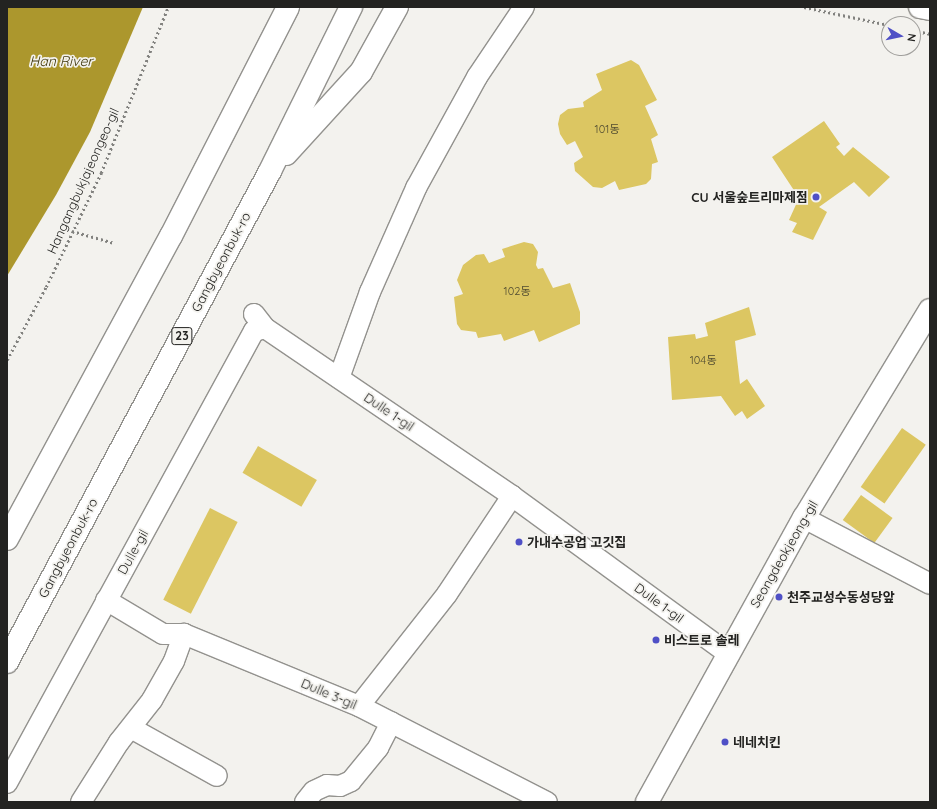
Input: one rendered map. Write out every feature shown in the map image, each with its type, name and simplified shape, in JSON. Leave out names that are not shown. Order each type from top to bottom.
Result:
[{"type":"main road","points":[[264,57],[280,7]]},
{"type":"main road","points":[[7,539],[264,57],[288,7]]},
{"type":"main road","name":"Gangbyeonbuk-ro","points":[[7,662],[270,171],[351,7]]},
{"type":"main road","points":[[270,171],[361,72],[397,7]]},
{"type":"main road","points":[[920,7],[930,9]]},
{"type":"main road","name":"Seongdeokjeong-gil","points":[[647,802],[727,653],[804,518],[930,310]]},
{"type":"street","points":[[339,378],[370,292],[416,188],[477,77],[524,7]]},
{"type":"street","name":"Dulle 1-gil","points":[[260,321],[339,378],[512,496],[727,653]]},
{"type":"street","name":"Dulle-gil","points":[[7,783],[260,321]]},
{"type":"street","points":[[359,706],[447,594],[512,496]]},
{"type":"street","points":[[804,518],[930,584]]},
{"type":"street","name":"Dulle 3-gil","points":[[106,600],[163,634],[184,634],[359,706],[547,802]]},
{"type":"street","points":[[81,802],[131,728],[152,700],[170,670],[184,634]]},
{"type":"street","points":[[305,802],[314,792],[327,785],[340,786],[351,781],[378,748],[391,722]]},
{"type":"street","points":[[131,728],[218,776]]},
{"type":"path","name":"Hangangbukjajeongeo-gil","points":[[7,360],[46,287],[101,173],[168,7]]},
{"type":"path","points":[[804,7],[881,23]]},
{"type":"path","points":[[72,231],[114,243]]},
{"type":"water","name":"Han River","points":[[7,7],[143,7],[90,132],[56,195],[7,276]]},
{"type":"building","points":[[631,60],[639,65],[657,100],[645,106],[658,135],[651,139],[658,162],[652,164],[651,179],[646,184],[619,190],[615,181],[602,188],[593,187],[575,171],[574,163],[583,157],[575,141],[567,145],[560,134],[558,124],[560,115],[568,109],[584,107],[583,102],[602,90],[596,74]]},
{"type":"building","points":[[824,121],[840,144],[836,147],[844,156],[853,147],[890,177],[869,197],[854,182],[819,207],[827,212],[813,240],[792,232],[797,223],[789,220],[799,198],[772,157]]},
{"type":"building","points":[[524,242],[533,244],[538,252],[536,265],[538,269],[543,268],[553,288],[570,283],[580,312],[580,324],[539,342],[534,330],[504,341],[501,334],[478,338],[476,332],[461,330],[457,324],[454,297],[463,294],[457,280],[463,265],[476,255],[484,254],[489,263],[505,257],[502,249]]},
{"type":"building","points":[[749,307],[756,335],[735,341],[740,384],[747,379],[765,406],[747,419],[742,411],[735,416],[721,396],[672,400],[668,337],[695,334],[696,339],[708,336],[705,323]]},
{"type":"building","points":[[902,428],[926,445],[884,504],[861,487]]},
{"type":"building","points":[[258,446],[317,480],[301,507],[243,473]]},
{"type":"building","points":[[861,495],[893,518],[874,543],[843,520]]},
{"type":"building","points":[[210,508],[238,522],[191,614],[163,600]]},
{"type":"place","name":"CU 서울숲트리마제점","points":[[816,197]]},
{"type":"place","name":"가내수공업 고깃집","points":[[519,542]]},
{"type":"place","name":"천주교성수동성당앞","points":[[779,597]]},
{"type":"place","name":"비스트로 솔레","points":[[656,640]]},
{"type":"place","name":"네네치킨","points":[[725,742]]}]
